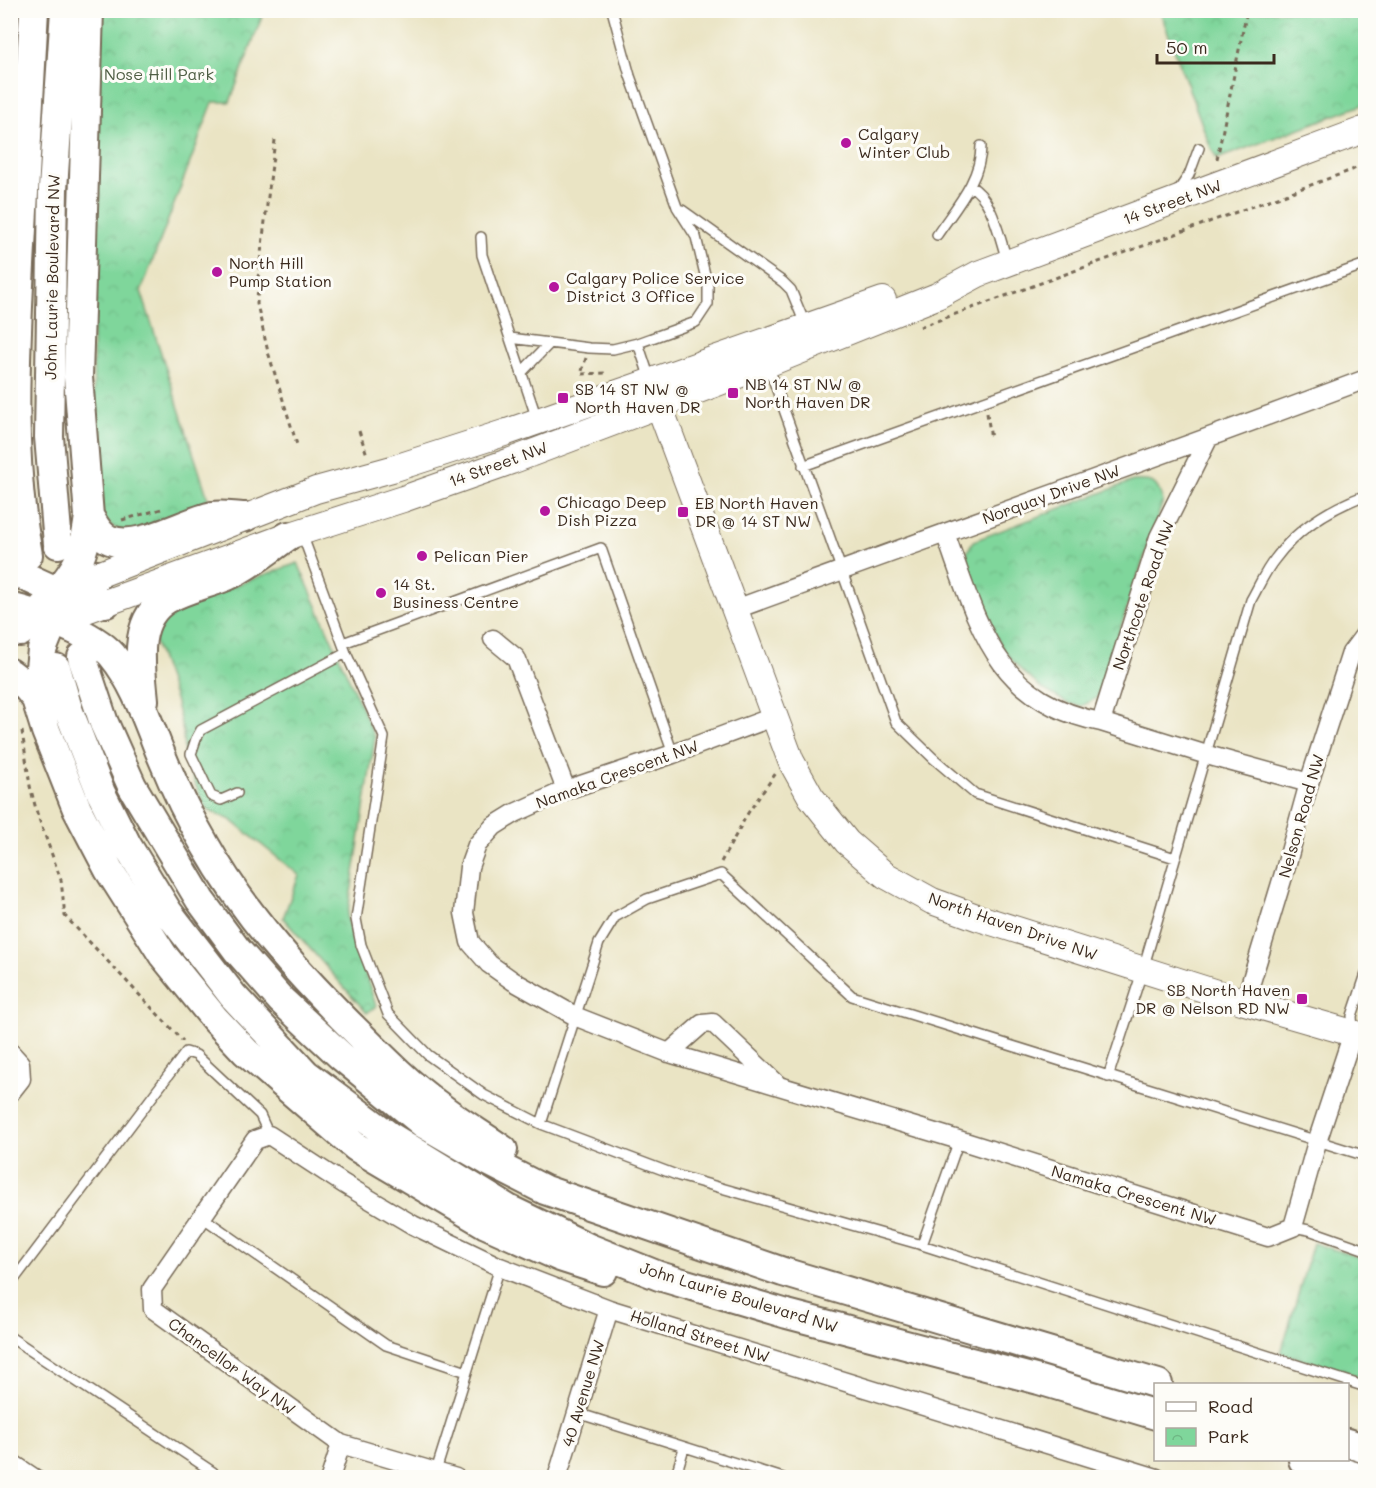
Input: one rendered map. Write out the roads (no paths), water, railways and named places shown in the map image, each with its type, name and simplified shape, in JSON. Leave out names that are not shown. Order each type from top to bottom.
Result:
[{"type":"main road","name":"John Laurie Boulevard NW","points":[[19,557],[20,512],[16,463],[15,343],[34,10]]},
{"type":"main road","name":"John Laurie Boulevard NW","points":[[58,544],[49,437],[53,189],[65,10]]},
{"type":"main road","points":[[24,619],[66,595],[86,538],[89,516],[78,377],[89,10]]},
{"type":"main road","name":"14 Street NW","points":[[98,575],[316,490],[392,469],[537,421],[767,364],[937,296],[978,274],[1365,129]]},
{"type":"main road","name":"14 Street NW","points":[[24,619],[106,603],[295,534],[467,476],[806,328],[928,283],[978,274]]},
{"type":"main road","name":"North Haven Drive NW","points":[[655,393],[791,761],[811,797],[847,842],[885,875],[932,901],[1245,1002],[1359,1035]]},
{"type":"main road","points":[[89,516],[104,536],[110,540],[125,542],[144,540],[214,516],[245,517]]},
{"type":"main road","points":[[146,717],[140,650],[145,624],[153,610],[167,599],[230,575],[295,534]]},
{"type":"main road","points":[[19,557],[26,577],[66,595],[106,603]]},
{"type":"main road","points":[[24,619],[98,575]]},
{"type":"main road","points":[[24,619],[99,644],[111,654],[125,674],[172,780],[203,842],[231,887],[258,924],[320,997],[378,1053],[437,1105],[525,1164],[545,1190]]},
{"type":"main road","points":[[24,619],[42,650],[36,699]]},
{"type":"main road","points":[[82,657],[104,723],[132,786],[200,900],[237,950],[281,1000],[341,1056],[424,1124],[488,1161],[545,1190],[783,1272],[1155,1383]]},
{"type":"main road","name":"John Laurie Boulevard NW","points":[[56,668],[68,709],[101,793],[127,845],[168,912],[233,996],[306,1074],[389,1136],[508,1209],[589,1248],[658,1276],[787,1314],[1039,1380],[1154,1415]]},
{"type":"main road","points":[[10,673],[23,683],[36,699],[76,809],[109,870],[163,955],[214,1018],[246,1052],[356,1147],[486,1224],[560,1257],[622,1277],[658,1276]]},
{"type":"main road","points":[[1349,1444],[1365,1449]]},
{"type":"main road","points":[[1306,1461],[1361,1478]]},
{"type":"street","name":"Norquay Drive NW","points":[[736,609],[1132,464],[1208,439],[1365,379]]},
{"type":"street","name":"Northcote Road NW","points":[[1101,722],[1159,537],[1208,439]]},
{"type":"street","points":[[945,533],[988,643],[1004,667],[1022,686],[1043,701],[1077,717],[1309,783]]},
{"type":"street","name":"Nelson Road NW","points":[[1245,1002],[1286,870],[1309,783],[1352,653],[1365,633]]},
{"type":"street","points":[[493,639],[516,658],[566,790]]},
{"type":"street","name":"Namaka Crescent NW","points":[[773,717],[566,790],[515,813],[494,826],[477,845],[469,867],[464,913],[470,942],[489,964],[513,981],[577,1017],[669,1053],[1268,1237],[1293,1227]]},
{"type":"street","name":"Namaka Crescent NW","points":[[669,1053],[702,1024],[713,1023],[779,1087]]},
{"type":"street","points":[[1293,1227],[1317,1142],[1359,1035]]},
{"type":"street","points":[[10,1052],[20,1063],[21,1079],[10,1093]]},
{"type":"street","name":"Chancellor Way NW","points":[[269,1135],[255,1140],[152,1289],[153,1309],[341,1444]]},
{"type":"street","name":"Holland Street NW","points":[[269,1135],[344,1184],[413,1225],[500,1267],[609,1309],[1157,1478]]},
{"type":"street","name":"40 Avenue NW","points":[[557,1478],[609,1309]]},
{"type":"street","points":[[330,1478],[341,1444],[435,1474],[456,1478]]},
{"type":"street","points":[[10,1462],[34,1478]]},
{"type":"lane","points":[[510,338],[613,349],[638,343],[696,322],[708,304],[708,287],[696,237],[677,207],[630,76],[612,10]]},
{"type":"lane","points":[[937,235],[970,186],[981,159],[981,146]]},
{"type":"lane","points":[[1168,204],[1189,175],[1199,148]]},
{"type":"lane","points":[[970,186],[978,190],[987,200],[1008,263]]},
{"type":"lane","points":[[677,207],[783,282],[791,290],[806,328]]},
{"type":"lane","points":[[481,237],[482,255],[537,421]]},
{"type":"lane","points":[[803,466],[1365,264]]},
{"type":"lane","points":[[522,372],[550,343]]},
{"type":"lane","points":[[638,343],[655,393]]},
{"type":"lane","points":[[767,364],[840,571],[897,722],[975,794],[1175,858]]},
{"type":"lane","points":[[1108,1077],[1143,969],[1251,600],[1274,560],[1295,536],[1346,502],[1365,495]]},
{"type":"lane","points":[[295,534],[384,737],[356,919],[361,945],[388,1014],[428,1055],[484,1095],[541,1124],[679,1176],[922,1245],[1365,1387]]},
{"type":"lane","points":[[343,643],[601,548],[673,754]]},
{"type":"lane","points":[[237,793],[221,800],[211,796],[191,754],[201,730],[346,653]]},
{"type":"lane","points":[[541,1124],[599,943],[615,917],[647,899],[721,874],[852,996],[1317,1142],[1334,1144],[1365,1156]]},
{"type":"lane","points":[[1359,1035],[1352,1016],[1365,974]]},
{"type":"lane","points":[[10,1285],[186,1052],[196,1055],[260,1115],[269,1135]]},
{"type":"lane","points":[[922,1245],[958,1140]]},
{"type":"lane","points":[[202,1217],[386,1345],[467,1372]]},
{"type":"lane","points":[[1293,1227],[1309,1230],[1365,1250]]},
{"type":"lane","points":[[435,1474],[500,1267]]},
{"type":"lane","points":[[10,1337],[213,1472],[215,1478]]},
{"type":"lane","points":[[577,1413],[783,1478]]},
{"type":"lane","points":[[675,1478],[684,1448]]},
{"type":"place","name":"Calgary Winter Club","points":[[846,143]]},
{"type":"place","name":"North Hill Pump Station","points":[[217,272]]},
{"type":"place","name":"Calgary Police Service District 3 Office","points":[[554,287]]},
{"type":"place","name":"NB 14 ST NW @ North Haven DR","points":[[733,393]]},
{"type":"place","name":"SB 14 ST NW @ North Haven DR","points":[[563,398]]},
{"type":"place","name":"Chicago Deep Dish Pizza","points":[[545,511]]},
{"type":"place","name":"EB North Haven DR @ 14 ST NW","points":[[683,512]]},
{"type":"place","name":"Pelican Pier","points":[[422,556]]},
{"type":"place","name":"14 St. Business Centre","points":[[381,593]]},
{"type":"place","name":"SB North Haven DR @ Nelson RD NW","points":[[1302,999]]},
{"type":"park label","name":"Nose Hill Park","points":[[159,74]]}]
